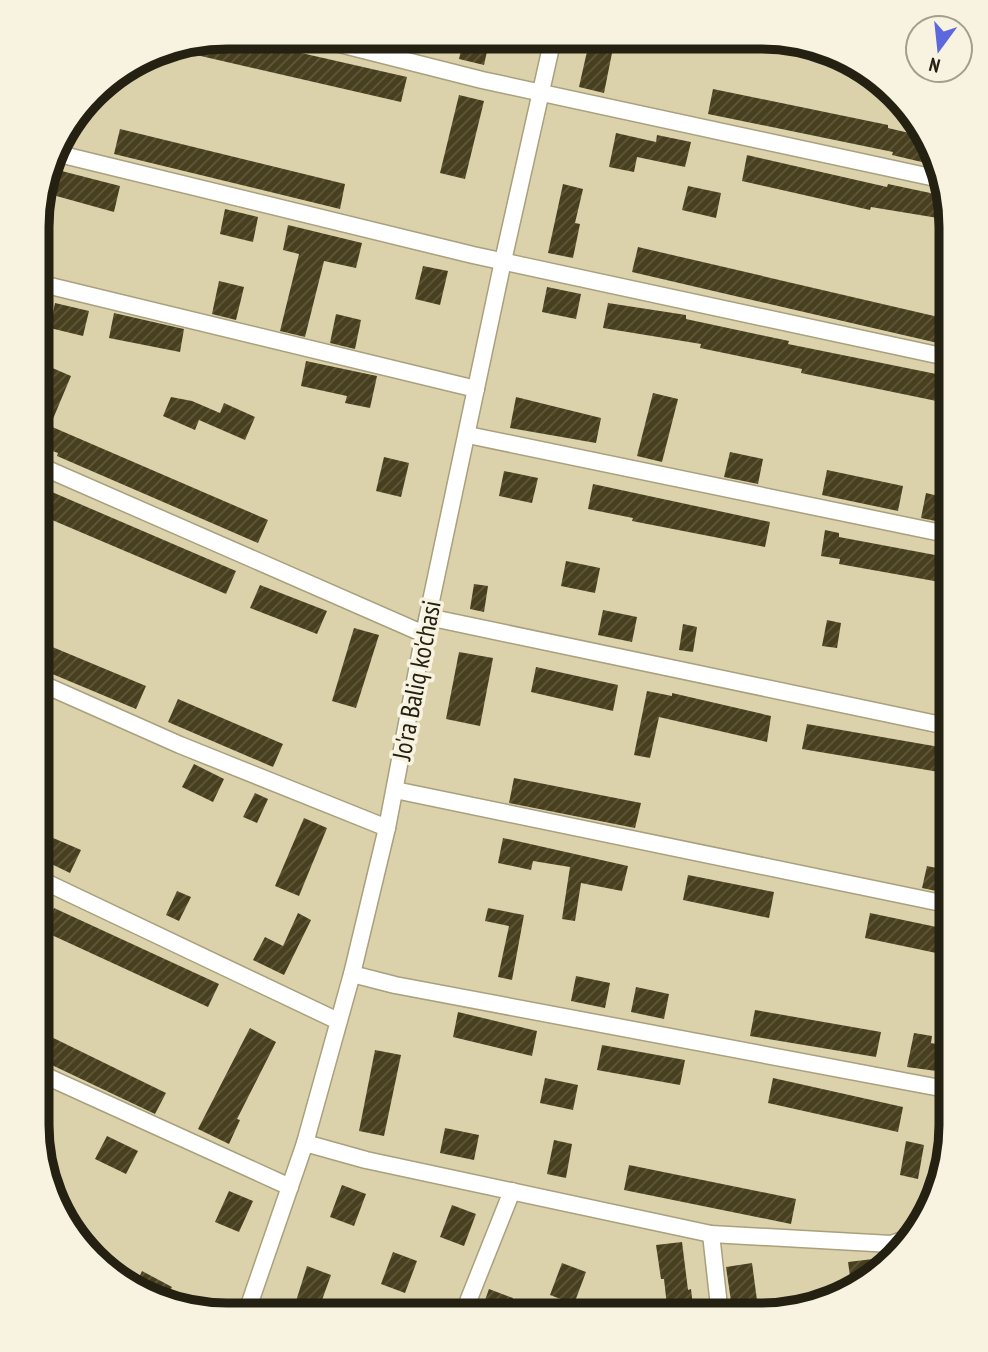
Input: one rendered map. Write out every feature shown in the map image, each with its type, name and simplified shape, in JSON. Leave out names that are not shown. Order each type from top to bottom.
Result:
[{"type":"street","points":[[361,49],[541,93],[932,177]]},
{"type":"street","name":"Jo'ra Baliq ko'chasi","points":[[250,1303],[304,1143],[352,974],[395,790],[424,634],[468,435],[502,261],[551,49]]},
{"type":"street","points":[[65,155],[502,261],[939,355]]},
{"type":"street","points":[[49,286],[476,389]]},
{"type":"street","points":[[468,435],[939,533]]},
{"type":"street","points":[[49,470],[424,634]]},
{"type":"street","points":[[428,617],[939,724]]},
{"type":"street","points":[[49,687],[180,745],[387,828]]},
{"type":"street","points":[[395,790],[939,903]]},
{"type":"street","points":[[49,884],[338,1021]]},
{"type":"street","points":[[352,974],[395,985],[939,1088]]},
{"type":"street","points":[[49,1077],[290,1187]]},
{"type":"street","points":[[304,1143],[366,1160],[711,1234],[888,1249]]},
{"type":"street","points":[[467,1303],[512,1191]]},
{"type":"street","points":[[711,1234],[719,1303]]},
{"type":"building","points":[[227,49],[284,49],[407,77],[401,102],[188,53]]},
{"type":"building","points":[[461,49],[488,49],[484,65],[459,59]]},
{"type":"building","points":[[588,49],[613,49],[604,93],[579,87]]},
{"type":"building","points":[[713,89],[888,125],[888,128],[912,134],[926,163],[892,155],[893,152],[708,114]]},
{"type":"building","points":[[459,95],[484,101],[465,179],[440,173]]},
{"type":"building","points":[[120,129],[345,184],[340,209],[114,154]]},
{"type":"building","points":[[616,133],[656,142],[657,135],[691,142],[685,167],[637,157],[634,172],[609,167]]},
{"type":"building","points":[[747,155],[887,187],[888,184],[935,194],[936,191],[938,218],[871,207],[870,210],[742,181]]},
{"type":"building","points":[[58,170],[120,186],[114,212],[53,195]]},
{"type":"building","points":[[563,184],[583,189],[575,223],[580,224],[573,258],[548,253]]},
{"type":"building","points":[[688,186],[721,193],[716,218],[682,210]]},
{"type":"building","points":[[225,209],[258,217],[253,242],[220,234]]},
{"type":"building","points":[[288,225],[362,243],[356,268],[324,261],[305,337],[280,331],[299,254],[283,250]]},
{"type":"building","points":[[638,247],[939,317],[939,343],[632,272]]},
{"type":"building","points":[[423,266],[448,271],[440,305],[415,299]]},
{"type":"building","points":[[219,281],[244,287],[236,320],[212,314]]},
{"type":"building","points":[[547,287],[581,294],[576,319],[542,312]]},
{"type":"building","points":[[55,303],[89,311],[83,336],[50,328]]},
{"type":"building","points":[[608,303],[686,315],[686,319],[789,341],[788,344],[939,375],[939,402],[801,373],[802,369],[700,348],[701,344],[603,328]]},
{"type":"building","points":[[114,313],[184,329],[180,352],[109,338]]},
{"type":"building","points":[[336,314],[361,320],[355,349],[330,343]]},
{"type":"building","points":[[306,361],[377,376],[370,408],[345,403],[347,396],[301,386]]},
{"type":"building","points":[[50,367],[71,376],[50,426],[268,520],[258,543],[57,456],[58,453],[49,450]]},
{"type":"building","points":[[653,393],[678,399],[662,462],[637,456]]},
{"type":"building","points":[[171,397],[192,401],[220,413],[224,403],[255,417],[245,440],[199,420],[195,430],[163,416]]},
{"type":"building","points":[[516,397],[601,418],[596,443],[510,428]]},
{"type":"building","points":[[730,452],[763,459],[758,484],[724,477]]},
{"type":"building","points":[[384,457],[409,463],[401,497],[376,491]]},
{"type":"building","points":[[827,470],[903,486],[898,511],[822,495]]},
{"type":"building","points":[[504,471],[538,478],[532,503],[499,496]]},
{"type":"building","points":[[593,484],[770,522],[765,547],[632,521],[633,518],[588,509]]},
{"type":"building","points":[[49,491],[236,571],[226,594],[49,519]]},
{"type":"building","points":[[926,493],[939,496],[939,522],[921,518]]},
{"type":"building","points":[[825,530],[839,533],[839,537],[939,556],[939,582],[839,564],[840,559],[821,556]]},
{"type":"building","points":[[566,561],[600,568],[595,593],[561,586]]},
{"type":"building","points":[[474,584],[488,586],[484,612],[470,609]]},
{"type":"building","points":[[260,585],[327,611],[317,634],[250,608]]},
{"type":"building","points":[[603,610],[637,617],[632,642],[598,635]]},
{"type":"building","points":[[827,620],[841,623],[837,648],[822,646]]},
{"type":"building","points":[[683,624],[697,627],[693,652],[679,650]]},
{"type":"building","points":[[354,628],[379,635],[356,708],[332,701]]},
{"type":"building","points":[[49,646],[146,686],[136,709],[49,673]]},
{"type":"building","points":[[459,652],[493,658],[480,726],[446,719]]},
{"type":"building","points":[[536,667],[618,685],[613,711],[531,692]]},
{"type":"building","points":[[647,691],[672,696],[672,693],[771,716],[767,742],[659,717],[650,758],[634,755]]},
{"type":"building","points":[[178,699],[283,744],[273,767],[168,722]]},
{"type":"building","points":[[807,724],[939,747],[939,772],[802,749]]},
{"type":"building","points":[[194,764],[224,779],[213,802],[182,787]]},
{"type":"building","points":[[514,778],[641,803],[635,828],[509,803]]},
{"type":"building","points":[[255,793],[268,799],[257,823],[243,817]]},
{"type":"building","points":[[304,818],[327,828],[299,896],[275,886]]},
{"type":"building","points":[[49,836],[81,850],[70,873],[49,863]]},
{"type":"building","points":[[503,838],[628,866],[622,891],[581,883],[575,921],[562,919],[570,867],[533,861],[531,870],[498,863]]},
{"type":"building","points":[[927,866],[939,868],[939,892],[922,888]]},
{"type":"building","points":[[688,875],[774,892],[769,918],[683,900]]},
{"type":"building","points":[[177,891],[191,897],[179,921],[166,915]]},
{"type":"building","points":[[54,908],[219,984],[208,1007],[49,934],[49,918]]},
{"type":"building","points":[[488,908],[524,915],[512,980],[498,977],[509,926],[485,921]]},
{"type":"building","points":[[298,913],[311,920],[284,975],[253,960],[265,937],[283,946]]},
{"type":"building","points":[[870,913],[939,928],[939,954],[865,938]]},
{"type":"building","points":[[576,976],[610,983],[605,1008],[571,1001]]},
{"type":"building","points":[[636,987],[669,994],[664,1019],[631,1012]]},
{"type":"building","points":[[755,1010],[881,1032],[876,1057],[750,1036]]},
{"type":"building","points":[[458,1012],[537,1031],[532,1056],[453,1037]]},
{"type":"building","points":[[250,1028],[276,1042],[237,1119],[240,1120],[229,1144],[198,1129]]},
{"type":"building","points":[[914,1033],[932,1036],[931,1043],[939,1045],[939,1071],[907,1067]]},
{"type":"building","points":[[49,1036],[166,1093],[155,1114],[49,1064]]},
{"type":"building","points":[[602,1045],[685,1060],[680,1085],[597,1070]]},
{"type":"building","points":[[375,1050],[401,1055],[384,1136],[359,1131]]},
{"type":"building","points":[[545,1078],[578,1085],[573,1110],[540,1103]]},
{"type":"building","points":[[773,1078],[903,1107],[898,1132],[768,1103]]},
{"type":"building","points":[[445,1128],[479,1135],[474,1160],[440,1153]]},
{"type":"building","points":[[107,1136],[138,1151],[126,1174],[95,1159]]},
{"type":"building","points":[[554,1140],[572,1144],[566,1178],[547,1174]]},
{"type":"building","points":[[906,1141],[924,1145],[918,1179],[900,1175]]},
{"type":"building","points":[[629,1165],[796,1199],[791,1224],[624,1190]]},
{"type":"building","points":[[342,1185],[366,1194],[354,1226],[330,1217]]},
{"type":"building","points":[[229,1191],[253,1201],[239,1232],[215,1222]]},
{"type":"building","points":[[452,1205],[476,1214],[464,1246],[440,1237]]},
{"type":"building","points":[[682,1242],[688,1290],[691,1289],[693,1303],[667,1303],[656,1245]]},
{"type":"building","points":[[393,1252],[417,1261],[405,1293],[381,1284]]},
{"type":"building","points":[[873,1259],[874,1262],[850,1279],[848,1262]]},
{"type":"building","points":[[562,1263],[586,1272],[574,1303],[550,1295]]},
{"type":"building","points":[[752,1263],[757,1303],[731,1303],[726,1267]]},
{"type":"building","points":[[307,1266],[331,1275],[321,1303],[295,1303]]},
{"type":"building","points":[[142,1271],[172,1287],[169,1293],[138,1279]]},
{"type":"building","points":[[489,1289],[513,1298],[511,1303],[484,1303]]}]
